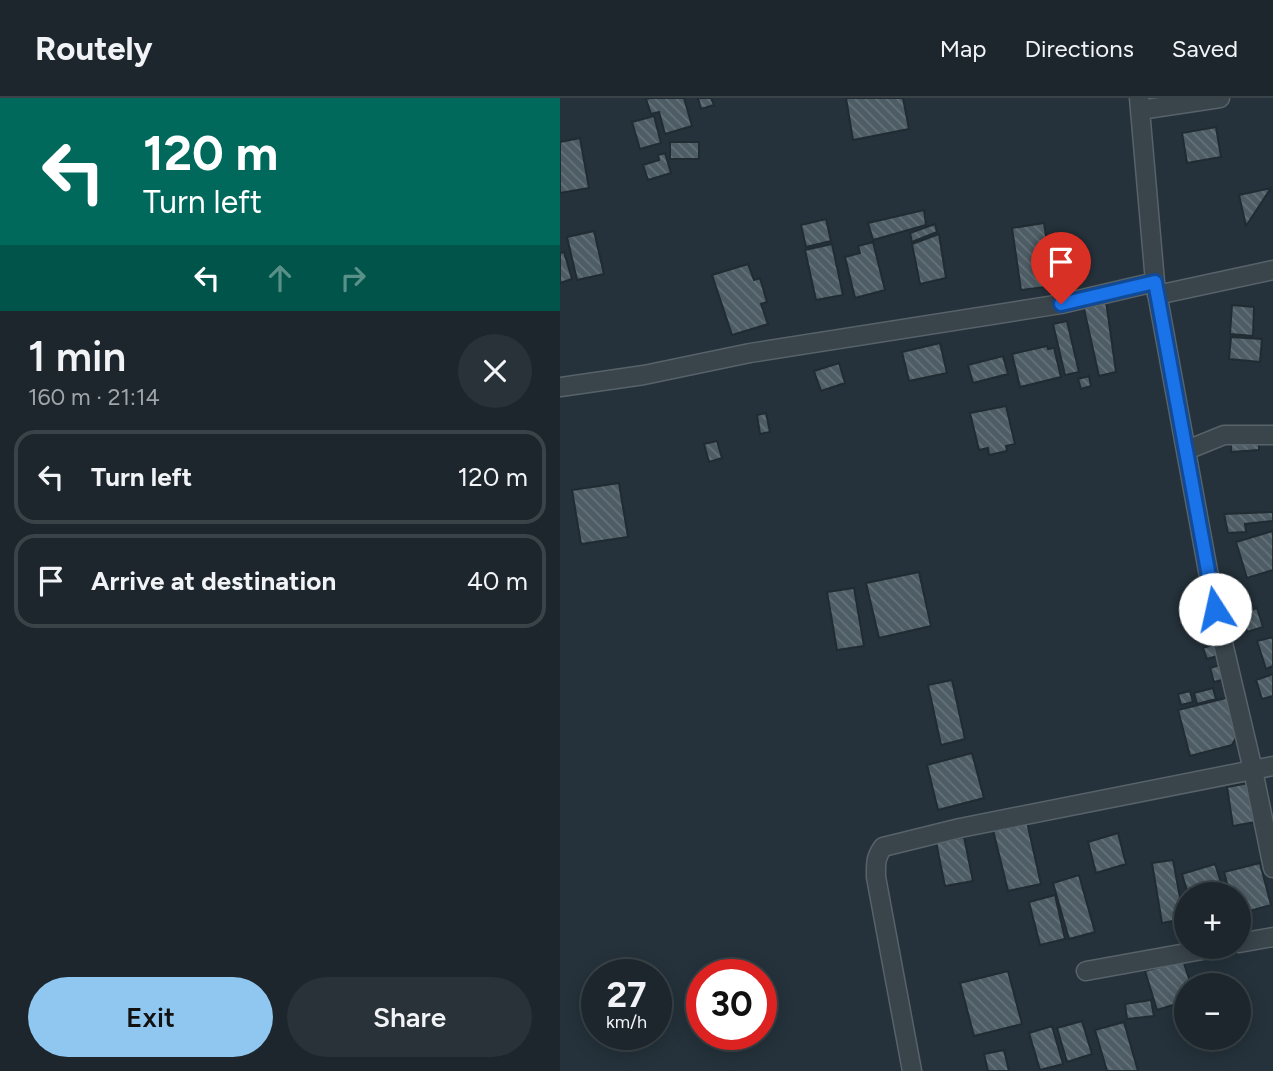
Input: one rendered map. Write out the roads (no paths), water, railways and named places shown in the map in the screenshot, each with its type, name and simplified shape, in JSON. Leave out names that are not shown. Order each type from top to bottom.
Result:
[{"type":"street","points":[[1220,98],[1139,104],[1156,289],[1215,609],[1273,868]]},
{"type":"street","points":[[560,387],[644,375],[750,353],[1273,270]]},
{"type":"street","points":[[1187,450],[1223,435],[1273,435]]},
{"type":"street","points":[[912,1071],[876,877],[877,854],[883,847],[960,828],[1273,766]]},
{"type":"street","points":[[1251,941],[1273,937]]},
{"type":"street","points":[[1086,971],[1174,955]]}]
